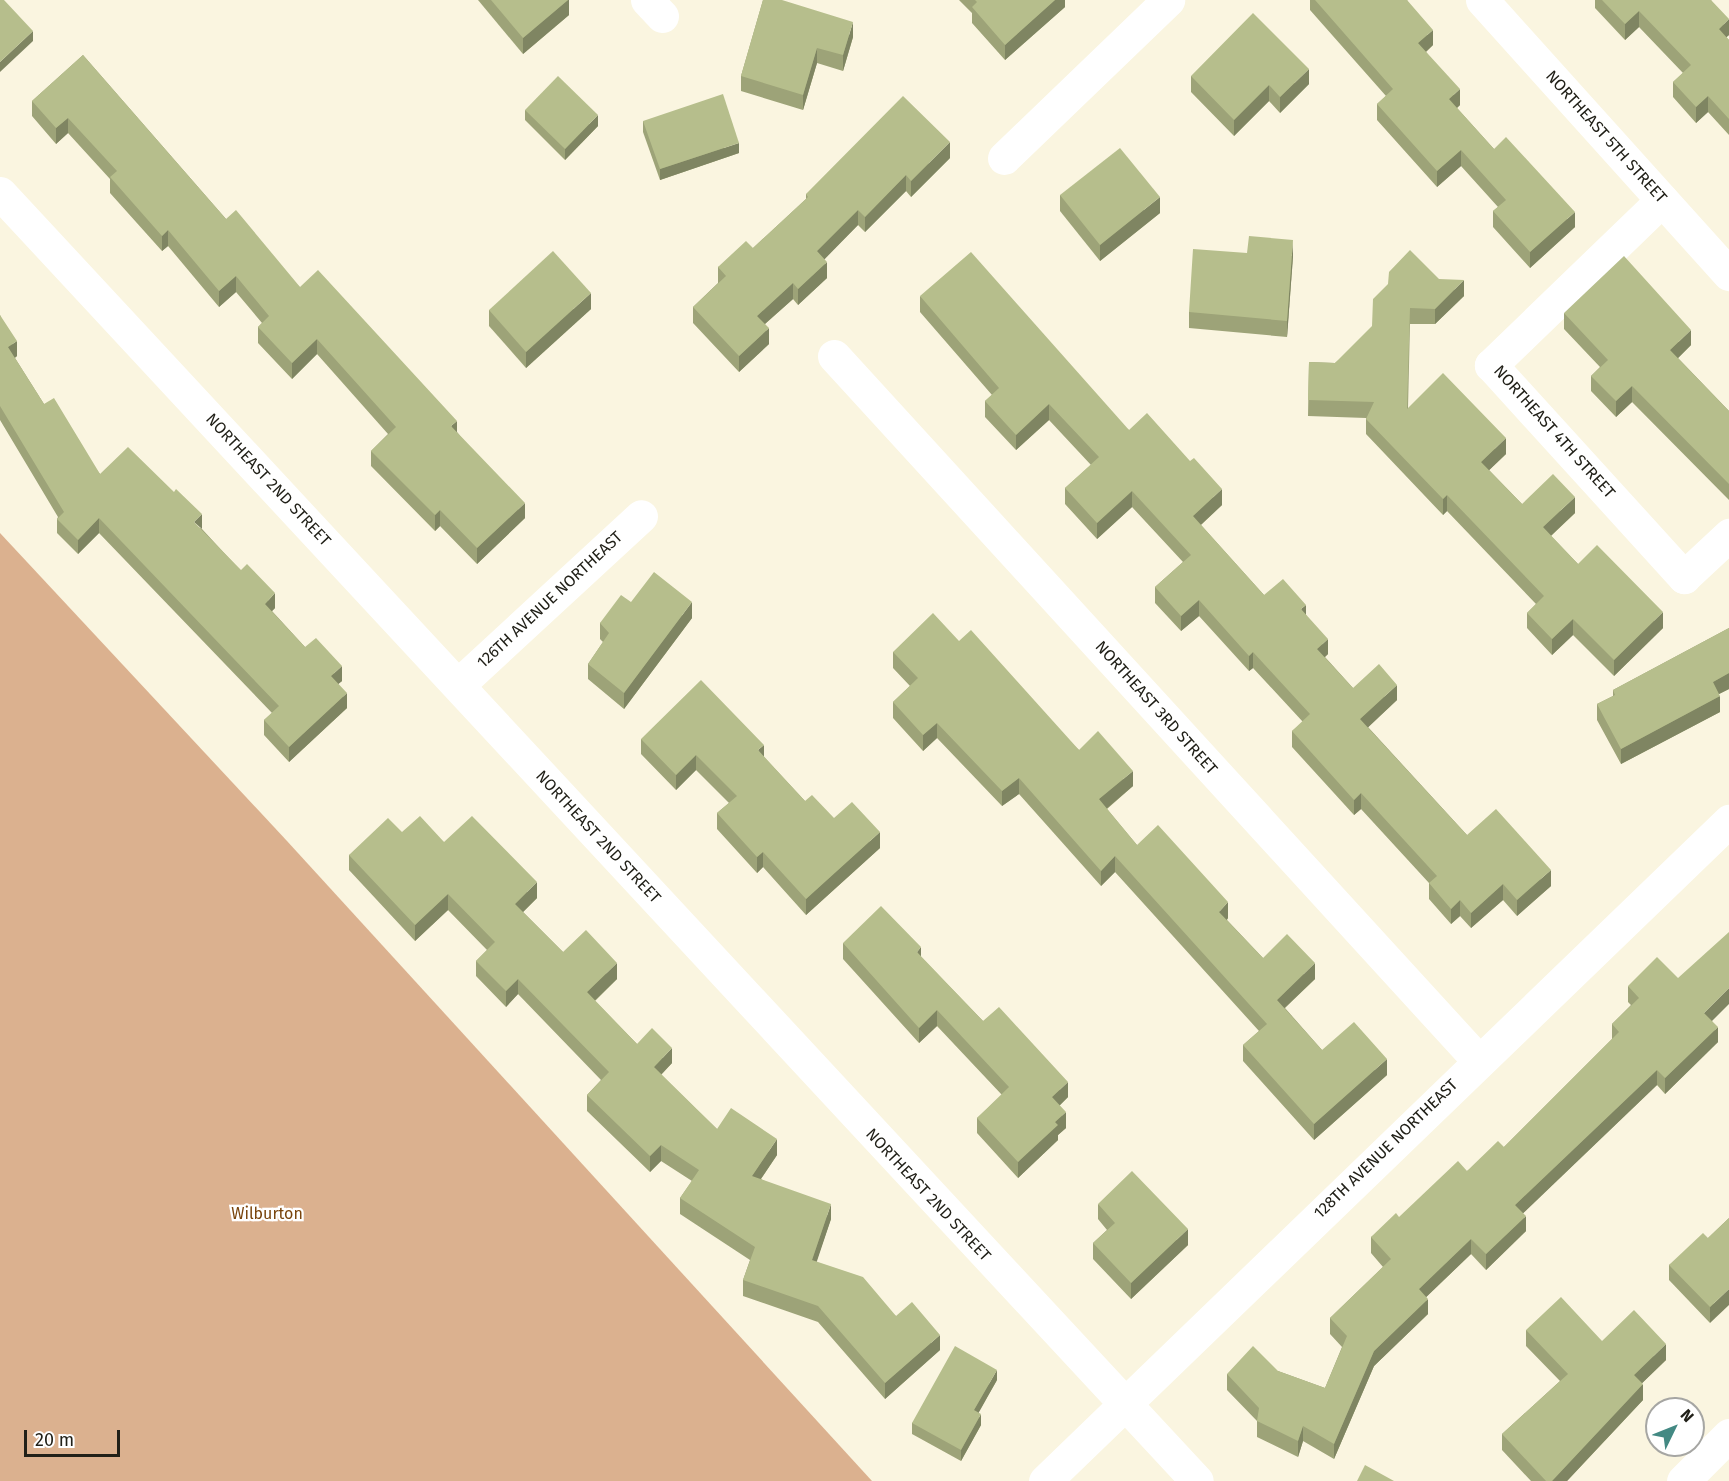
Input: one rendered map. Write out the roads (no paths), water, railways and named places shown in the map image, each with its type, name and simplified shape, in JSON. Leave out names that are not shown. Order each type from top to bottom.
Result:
[{"type":"street","points":[[1004,158],[1167,0]]},
{"type":"street","name":"NORTHEAST 5TH STREET","points":[[1482,0],[1729,274]]},
{"type":"street","name":"NORTHEAST 2ND STREET","points":[[0,192],[1123,1405],[1197,1481]]},
{"type":"street","name":"NORTHEAST 4TH STREET","points":[[1662,200],[1491,365],[1684,577],[1729,535]]},
{"type":"street","name":"NORTHEAST 3RD STREET","points":[[834,356],[1478,1060]]},
{"type":"street","name":"126TH AVENUE NORTHEAST","points":[[459,686],[641,516]]},
{"type":"street","name":"128TH AVENUE NORTHEAST","points":[[1045,1481],[1478,1060],[1729,820]]},
{"type":"street","points":[[1683,1481],[1729,1435]]},
{"type":"park label","name":"Wilburton","points":[[267,1214]]}]
